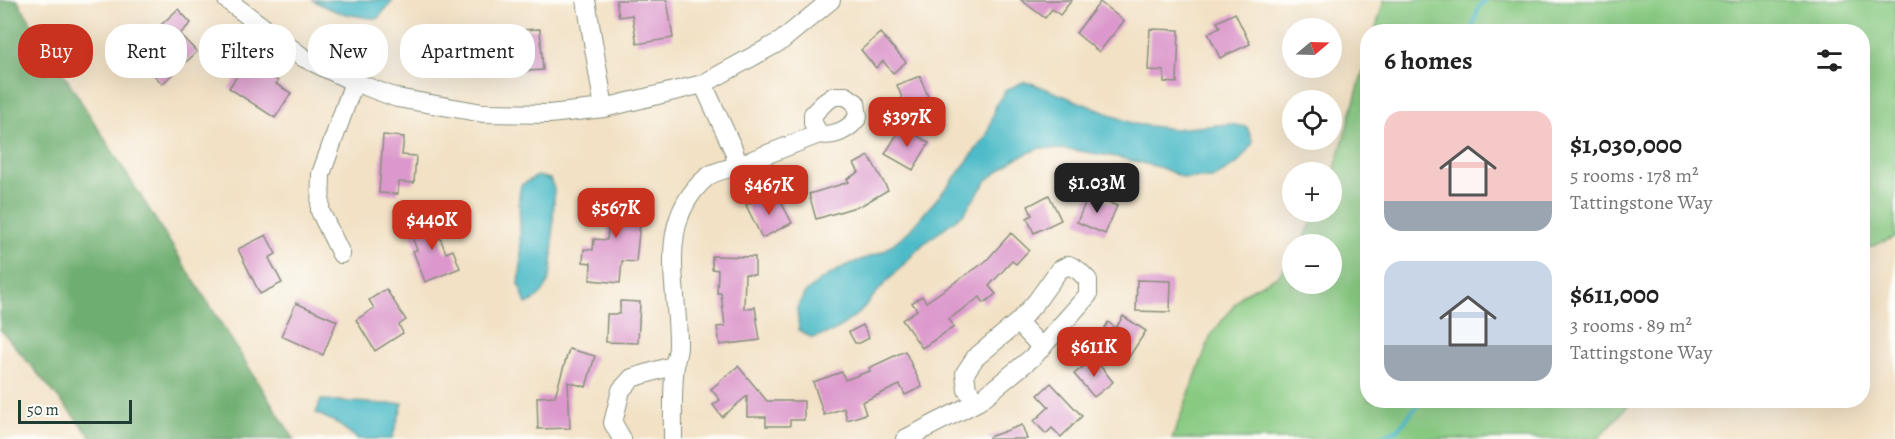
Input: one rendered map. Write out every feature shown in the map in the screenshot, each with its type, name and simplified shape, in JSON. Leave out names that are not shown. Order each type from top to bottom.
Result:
[{"type":"street","points":[[226,0],[304,58],[354,82],[397,98],[483,113],[549,114],[604,108],[703,84],[781,41],[831,0]]},
{"type":"street","points":[[586,0],[604,108]]},
{"type":"street","points":[[341,254],[320,211],[321,174],[354,82]]},
{"type":"street","points":[[703,84],[734,151],[737,166]]},
{"type":"street","points":[[673,439],[675,365],[678,349],[675,282],[671,257],[673,234],[685,204],[708,176],[819,134]]},
{"type":"street","points":[[905,439],[979,401],[1042,348],[1088,295],[1088,280],[1079,271],[1068,266],[1059,270],[1018,322],[975,358],[965,373],[967,390],[979,401]]},
{"type":"street","points":[[1018,322],[1042,348]]},
{"type":"street","points":[[622,439],[613,423],[621,390],[632,378],[675,365]]},
{"type":"green space","points":[[0,0],[17,0],[32,24],[18,24],[18,78],[66,78],[294,439],[93,439],[0,329]]},
{"type":"green space","points":[[1384,0],[1895,0],[1895,237],[1870,247],[1870,24],[1377,24]]},
{"type":"green space","points":[[1360,82],[1360,408],[1626,408],[1598,439],[1172,439],[1211,335],[1243,294],[1279,275],[1282,271],[1282,294],[1342,294],[1342,234],[1306,234],[1312,222],[1342,222],[1342,162],[1337,162]]},
{"type":"water","points":[[313,0],[392,0],[377,19],[336,11]]},
{"type":"water","points":[[1023,82],[1034,84],[1134,124],[1174,129],[1229,124],[1247,127],[1253,143],[1238,163],[1213,178],[1185,178],[1159,167],[1116,157],[1073,150],[1040,148],[1015,159],[987,180],[964,213],[922,245],[859,313],[833,332],[812,338],[799,330],[797,308],[804,294],[819,281],[845,266],[884,251],[910,230],[953,180],[987,135],[996,105],[1006,90]]},
{"type":"water","points":[[537,176],[550,179],[554,189],[552,264],[543,292],[526,304],[519,285],[521,263],[519,196],[521,185]]},
{"type":"water","points":[[321,400],[403,403],[392,439],[358,439],[335,422],[316,413]]},
{"type":"building","points":[[616,0],[667,0],[673,38],[637,44],[632,15],[619,17]]},
{"type":"building","points":[[1021,0],[1072,0],[1060,15],[1052,9],[1045,18]]},
{"type":"building","points":[[1100,2],[1124,21],[1099,52],[1076,33]]},
{"type":"building","points":[[178,9],[191,23],[187,27],[187,24],[162,24]]},
{"type":"building","points":[[1235,13],[1250,44],[1220,58],[1208,33],[1220,27],[1217,22]]},
{"type":"building","points":[[535,29],[540,29],[543,70],[535,71]]},
{"type":"building","points":[[1150,29],[1179,30],[1177,83],[1164,82],[1164,71],[1148,70]]},
{"type":"building","points":[[880,33],[906,62],[893,73],[883,61],[876,68],[861,50]]},
{"type":"building","points":[[187,41],[197,52],[187,61]]},
{"type":"building","points":[[920,76],[932,107],[909,116],[897,85]]},
{"type":"building","points":[[157,78],[169,78],[162,84]]},
{"type":"building","points":[[236,78],[273,78],[278,81],[276,84],[291,93],[275,118],[229,88]]},
{"type":"building","points":[[902,126],[929,143],[913,170],[885,154]]},
{"type":"building","points":[[383,135],[404,137],[402,155],[416,156],[414,183],[399,182],[398,194],[379,193]]},
{"type":"building","points":[[869,156],[888,190],[862,205],[816,219],[809,194],[849,182],[847,179],[859,172],[854,164]]},
{"type":"building","points":[[612,190],[639,193],[637,212],[641,213],[636,262],[622,261],[620,283],[590,280],[591,263],[583,262],[584,249],[593,250],[594,239],[607,240]]},
{"type":"building","points":[[1089,194],[1117,206],[1105,234],[1077,222]]},
{"type":"building","points":[[1049,195],[1061,220],[1034,233],[1027,218],[1032,215],[1028,206]]},
{"type":"building","points":[[762,197],[766,205],[779,198],[792,223],[762,238],[746,205]]},
{"type":"building","points":[[432,217],[446,253],[453,250],[460,268],[425,282],[413,251],[417,250],[408,227]]},
{"type":"building","points":[[1011,233],[1029,250],[1016,264],[1012,261],[989,286],[996,294],[984,303],[980,297],[949,319],[954,327],[922,348],[902,320],[917,310],[912,303],[922,296],[926,302],[985,262]]},
{"type":"building","points":[[266,235],[276,254],[269,258],[282,283],[260,294],[238,249]]},
{"type":"building","points":[[712,256],[755,257],[755,275],[745,274],[744,309],[755,307],[760,340],[720,345],[717,327],[725,326],[721,293],[717,293],[718,270],[712,269]]},
{"type":"building","points":[[1137,280],[1171,281],[1170,312],[1136,311]]},
{"type":"building","points":[[386,289],[406,320],[399,325],[403,333],[375,351],[356,320],[374,308],[369,300]]},
{"type":"building","points":[[620,301],[640,302],[638,343],[606,342],[607,314],[620,314]]},
{"type":"building","points":[[296,303],[337,321],[323,355],[281,336]]},
{"type":"building","points":[[1123,316],[1146,331],[1127,360],[1098,340],[1108,322],[1116,328]]},
{"type":"building","points":[[863,325],[869,338],[855,343],[849,332]]},
{"type":"building","points":[[569,349],[595,356],[586,387],[568,382],[570,428],[538,429],[537,397],[555,396]]},
{"type":"building","points":[[905,351],[922,387],[905,395],[900,385],[862,402],[866,414],[847,420],[844,408],[824,415],[813,382],[842,372],[845,380],[870,371],[869,368]]},
{"type":"building","points":[[1094,358],[1113,382],[1094,397],[1074,374]]},
{"type":"building","points":[[738,366],[767,401],[804,401],[804,420],[790,420],[790,426],[766,426],[766,417],[747,417],[747,396],[722,417],[713,405],[720,400],[711,389]]},
{"type":"building","points":[[1051,383],[1082,416],[1061,437],[1052,428],[1046,434],[1034,421],[1049,407],[1038,395]]},
{"type":"building","points":[[1022,425],[1027,439],[989,439],[989,437]]},
{"type":"waterway","points":[[1474,24],[1479,7],[1486,0]]},
{"type":"waterway","points":[[1379,439],[1398,429],[1415,408]]}]
